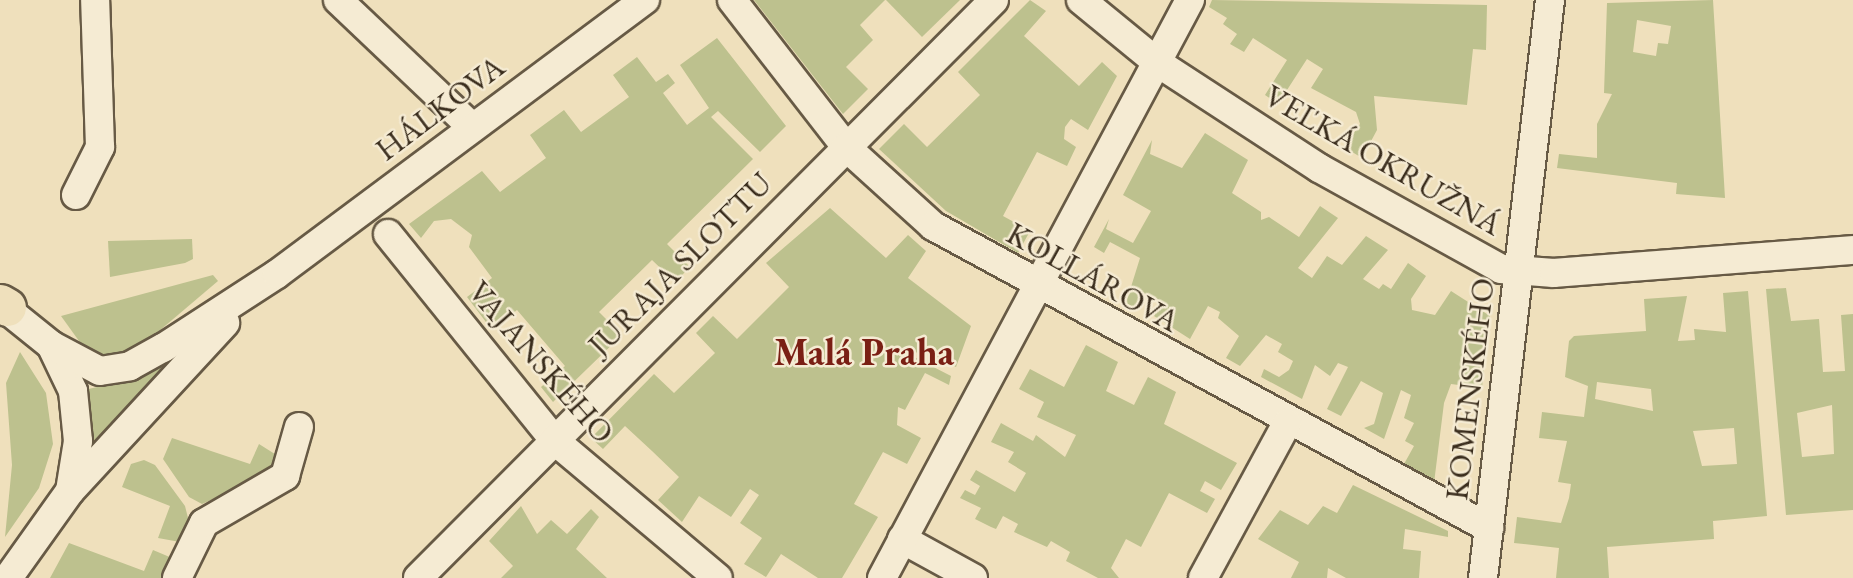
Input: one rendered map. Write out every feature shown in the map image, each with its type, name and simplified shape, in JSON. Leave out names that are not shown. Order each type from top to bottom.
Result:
[{"type":"street","points":[[76,195],[100,147],[95,0]]},
{"type":"street","points":[[338,0],[472,127]]},
{"type":"street","name":"HÁLKOVA","points":[[2,305],[51,345],[94,371],[123,369],[277,274],[645,0]]},
{"type":"street","name":"KOLLÁROVA","points":[[732,0],[846,147],[933,226],[1039,288],[1287,423],[1489,528]]},
{"type":"street","name":"JURAJA SLOTTU","points":[[418,578],[994,0]]},
{"type":"street","name":"VEĽKÁ OKRUŽNÁ","points":[[1082,0],[1158,63],[1438,240],[1518,271],[1853,250]]},
{"type":"street","points":[[882,578],[1039,288],[1190,0]]},
{"type":"street","name":"KOMENSKÉHO","points":[[1483,578],[1550,0]]},
{"type":"street","name":"VAJANSKÉHO","points":[[388,234],[554,440],[718,578]]},
{"type":"street","name":"HÁLKOVA","points":[[8,578],[70,491],[197,349],[277,274]]},
{"type":"street","points":[[51,345],[76,411],[70,491]]},
{"type":"street","points":[[1203,578],[1287,423]]},
{"type":"street","points":[[177,578],[204,523],[285,476],[299,427]]},
{"type":"street","points":[[902,539],[973,578]]},
{"type":"green space","points":[[754,0],[885,0],[860,25],[873,40],[846,67],[868,89],[843,114]]},
{"type":"green space","points":[[886,0],[960,0],[922,37]]},
{"type":"green space","points":[[1030,0],[1046,11],[1024,36],[1079,86],[1102,62],[1117,76],[1088,130],[1071,119],[1065,127],[1064,139],[1076,147],[1067,166],[1037,152],[1003,216],[1030,231],[1018,253],[946,211],[879,149],[904,124],[927,147],[980,95],[958,72]]},
{"type":"green space","points":[[1212,0],[1487,5],[1486,50],[1473,49],[1467,105],[1374,96],[1377,130],[1362,158],[1344,147],[1360,124],[1356,112],[1311,88],[1323,69],[1307,59],[1278,104],[1265,95],[1287,60],[1253,38],[1244,52],[1230,44],[1237,34],[1223,24],[1227,18],[1209,7]]},
{"type":"green space","points":[[1713,0],[1725,198],[1676,194],[1677,183],[1557,168],[1559,154],[1597,158],[1597,124],[1612,94],[1604,93],[1607,3]],"holes":[[[1637,20],[1671,26],[1668,44],[1658,43],[1656,56],[1633,52]]]},
{"type":"green space","points":[[717,38],[786,126],[760,152],[718,111],[711,117],[753,159],[667,244],[690,267],[675,282],[652,260],[599,312],[622,335],[553,402],[541,387],[565,366],[517,310],[492,330],[467,297],[492,278],[469,247],[472,235],[451,219],[434,221],[421,238],[409,224],[482,171],[500,192],[546,158],[530,135],[564,110],[581,132],[629,97],[613,75],[637,57],[656,82],[668,74],[675,83],[663,93],[687,125],[709,108],[680,65]]},
{"type":"green space","points":[[1205,133],[1248,160],[1232,193],[1261,212],[1261,220],[1269,217],[1299,237],[1320,206],[1338,218],[1298,268],[1312,278],[1327,256],[1342,265],[1366,236],[1388,250],[1363,279],[1379,289],[1383,284],[1391,289],[1408,263],[1426,276],[1411,299],[1412,310],[1435,315],[1451,291],[1490,316],[1482,388],[1451,384],[1444,403],[1434,483],[1404,464],[1414,446],[1405,441],[1414,423],[1404,418],[1411,395],[1401,390],[1384,439],[1364,428],[1374,424],[1383,393],[1361,381],[1341,416],[1327,409],[1348,367],[1338,363],[1330,376],[1315,365],[1302,399],[1261,377],[1264,369],[1279,377],[1289,370],[1293,361],[1278,352],[1282,344],[1266,335],[1240,366],[1226,358],[1239,336],[1218,318],[1220,312],[1208,306],[1190,339],[1154,316],[1161,302],[1155,297],[1143,293],[1135,308],[1126,303],[1140,258],[1110,242],[1104,253],[1094,247],[1109,219],[1106,229],[1133,243],[1151,211],[1123,195],[1152,140],[1150,154],[1182,168]]},
{"type":"green space","points":[[830,208],[886,258],[908,235],[926,251],[908,278],[971,326],[956,367],[919,348],[914,357],[951,376],[949,385],[925,373],[905,410],[898,407],[897,425],[921,438],[907,464],[883,452],[854,504],[878,517],[842,578],[818,578],[781,554],[766,577],[744,564],[762,538],[740,523],[759,495],[750,489],[731,517],[699,496],[682,522],[658,500],[679,477],[625,426],[603,449],[591,438],[654,374],[674,393],[715,353],[696,333],[713,316],[737,339],[789,287],[766,263]]},
{"type":"green space","points":[[192,239],[193,259],[185,263],[110,277],[108,241]]},
{"type":"green space","points":[[213,275],[218,281],[139,348],[111,358],[84,348],[61,316]]},
{"type":"green space","points":[[1786,288],[1791,321],[1819,319],[1823,372],[1845,371],[1841,315],[1853,314],[1853,510],[1786,515],[1766,289]],"holes":[[[1832,405],[1834,454],[1802,457],[1797,413]]]},
{"type":"green space","points":[[1748,291],[1767,516],[1713,521],[1714,539],[1607,547],[1609,578],[1556,578],[1559,548],[1514,543],[1517,517],[1561,523],[1569,498],[1571,484],[1558,482],[1567,441],[1539,438],[1542,412],[1584,417],[1588,386],[1565,377],[1569,341],[1574,336],[1646,331],[1644,299],[1687,296],[1678,341],[1695,340],[1694,329],[1726,332],[1723,293]],"holes":[[[1597,382],[1651,389],[1653,411],[1595,399]],[[1734,428],[1737,464],[1702,466],[1693,431]]]},
{"type":"green space","points":[[1086,345],[1118,362],[1106,391],[1134,405],[1148,377],[1176,392],[1164,424],[1237,463],[1221,490],[1205,481],[1200,491],[1215,499],[1207,513],[1169,493],[1141,547],[1126,539],[1111,568],[1119,578],[1098,578],[1066,561],[1070,552],[1051,541],[1047,547],[1014,532],[1018,524],[1003,516],[996,529],[975,519],[981,508],[960,498],[965,490],[975,495],[980,486],[970,480],[976,470],[1015,492],[1026,473],[1008,462],[1014,452],[991,442],[1001,423],[1033,441],[1036,435],[1065,457],[1076,435],[1037,417],[1044,402],[1019,389],[1030,369],[1064,387]]},
{"type":"green space","points":[[20,352],[46,393],[53,444],[39,488],[5,537],[12,465],[6,383]]},
{"type":"green space","points":[[170,355],[176,357],[89,455],[84,390],[133,379]]},
{"type":"green space","points":[[172,438],[250,464],[259,444],[278,456],[271,473],[202,504],[189,497],[163,459]]},
{"type":"green space","points":[[144,460],[155,465],[185,506],[189,522],[180,542],[158,538],[170,506],[122,487],[131,464]]},
{"type":"green space","points":[[1353,485],[1448,531],[1448,537],[1405,529],[1403,549],[1421,551],[1419,578],[1346,578],[1328,568],[1327,578],[1291,578],[1299,562],[1258,539],[1280,510],[1308,525],[1323,506],[1337,513]]},
{"type":"green space","points":[[521,506],[537,534],[551,520],[567,534],[591,509],[599,517],[576,549],[607,578],[501,578],[513,566],[489,541]]},
{"type":"green space","points":[[69,543],[144,571],[153,550],[172,558],[164,578],[50,578]]},
{"type":"district","name":"Malá Praha","points":[[864,352]]}]
